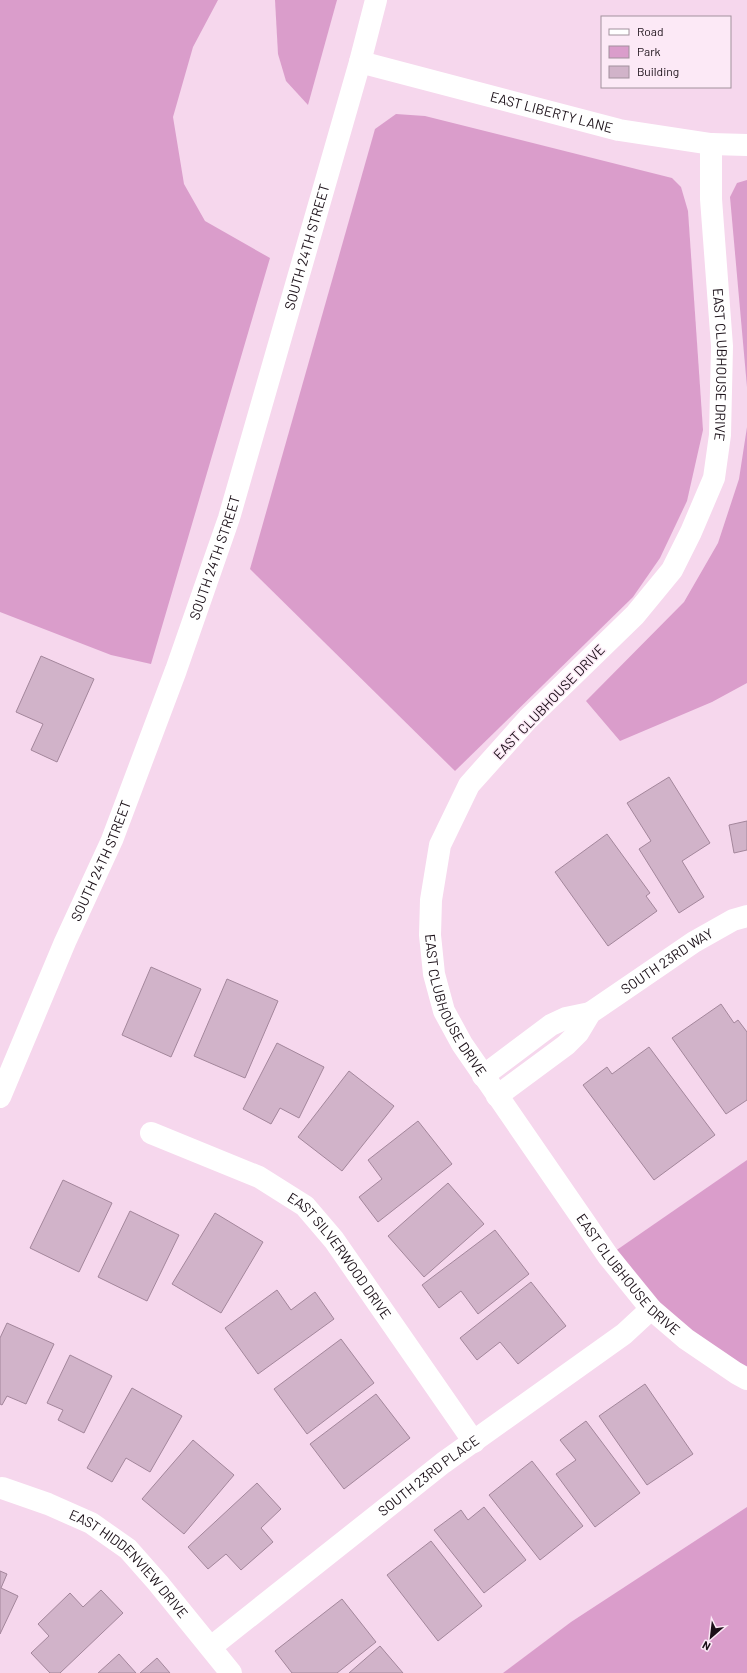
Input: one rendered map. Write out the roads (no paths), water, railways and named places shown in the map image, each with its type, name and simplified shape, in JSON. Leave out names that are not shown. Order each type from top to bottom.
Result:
[{"type":"street","name":"SOUTH 24TH STREET","points":[[0,1097],[65,942],[112,840],[176,670],[229,518],[360,62],[376,0]]},
{"type":"street","name":"EAST LIBERTY LANE","points":[[360,62],[619,130],[711,144],[747,145]]},
{"type":"street","name":"EAST CLUBHOUSE DRIVE","points":[[711,144],[711,199],[722,346],[720,435],[714,478],[691,532],[672,570],[635,615],[528,719],[469,785],[440,845],[432,900],[430,935],[434,974],[444,1011],[462,1044],[608,1256],[651,1309],[686,1339],[736,1374],[747,1379]]},
{"type":"street","name":"SOUTH 23RD WAY","points":[[483,1076],[551,1025],[566,1018],[590,1013],[694,942],[733,920],[747,916]]},
{"type":"street","name":"SOUTH 23RD WAY","points":[[497,1096],[566,1045],[578,1033],[590,1013]]},
{"type":"street","points":[[551,1025],[566,1045]]},
{"type":"street","name":"EAST SILVERWOOD DRIVE","points":[[151,1133],[259,1177],[305,1206],[334,1240],[474,1442]]},
{"type":"street","name":"SOUTH 23RD PLACE","points":[[211,1647],[443,1463],[624,1334],[651,1309]]},
{"type":"street","name":"EAST HIDDENVIEW DRIVE","points":[[2,1488],[48,1504],[91,1523],[128,1550],[158,1583],[231,1673]]}]
